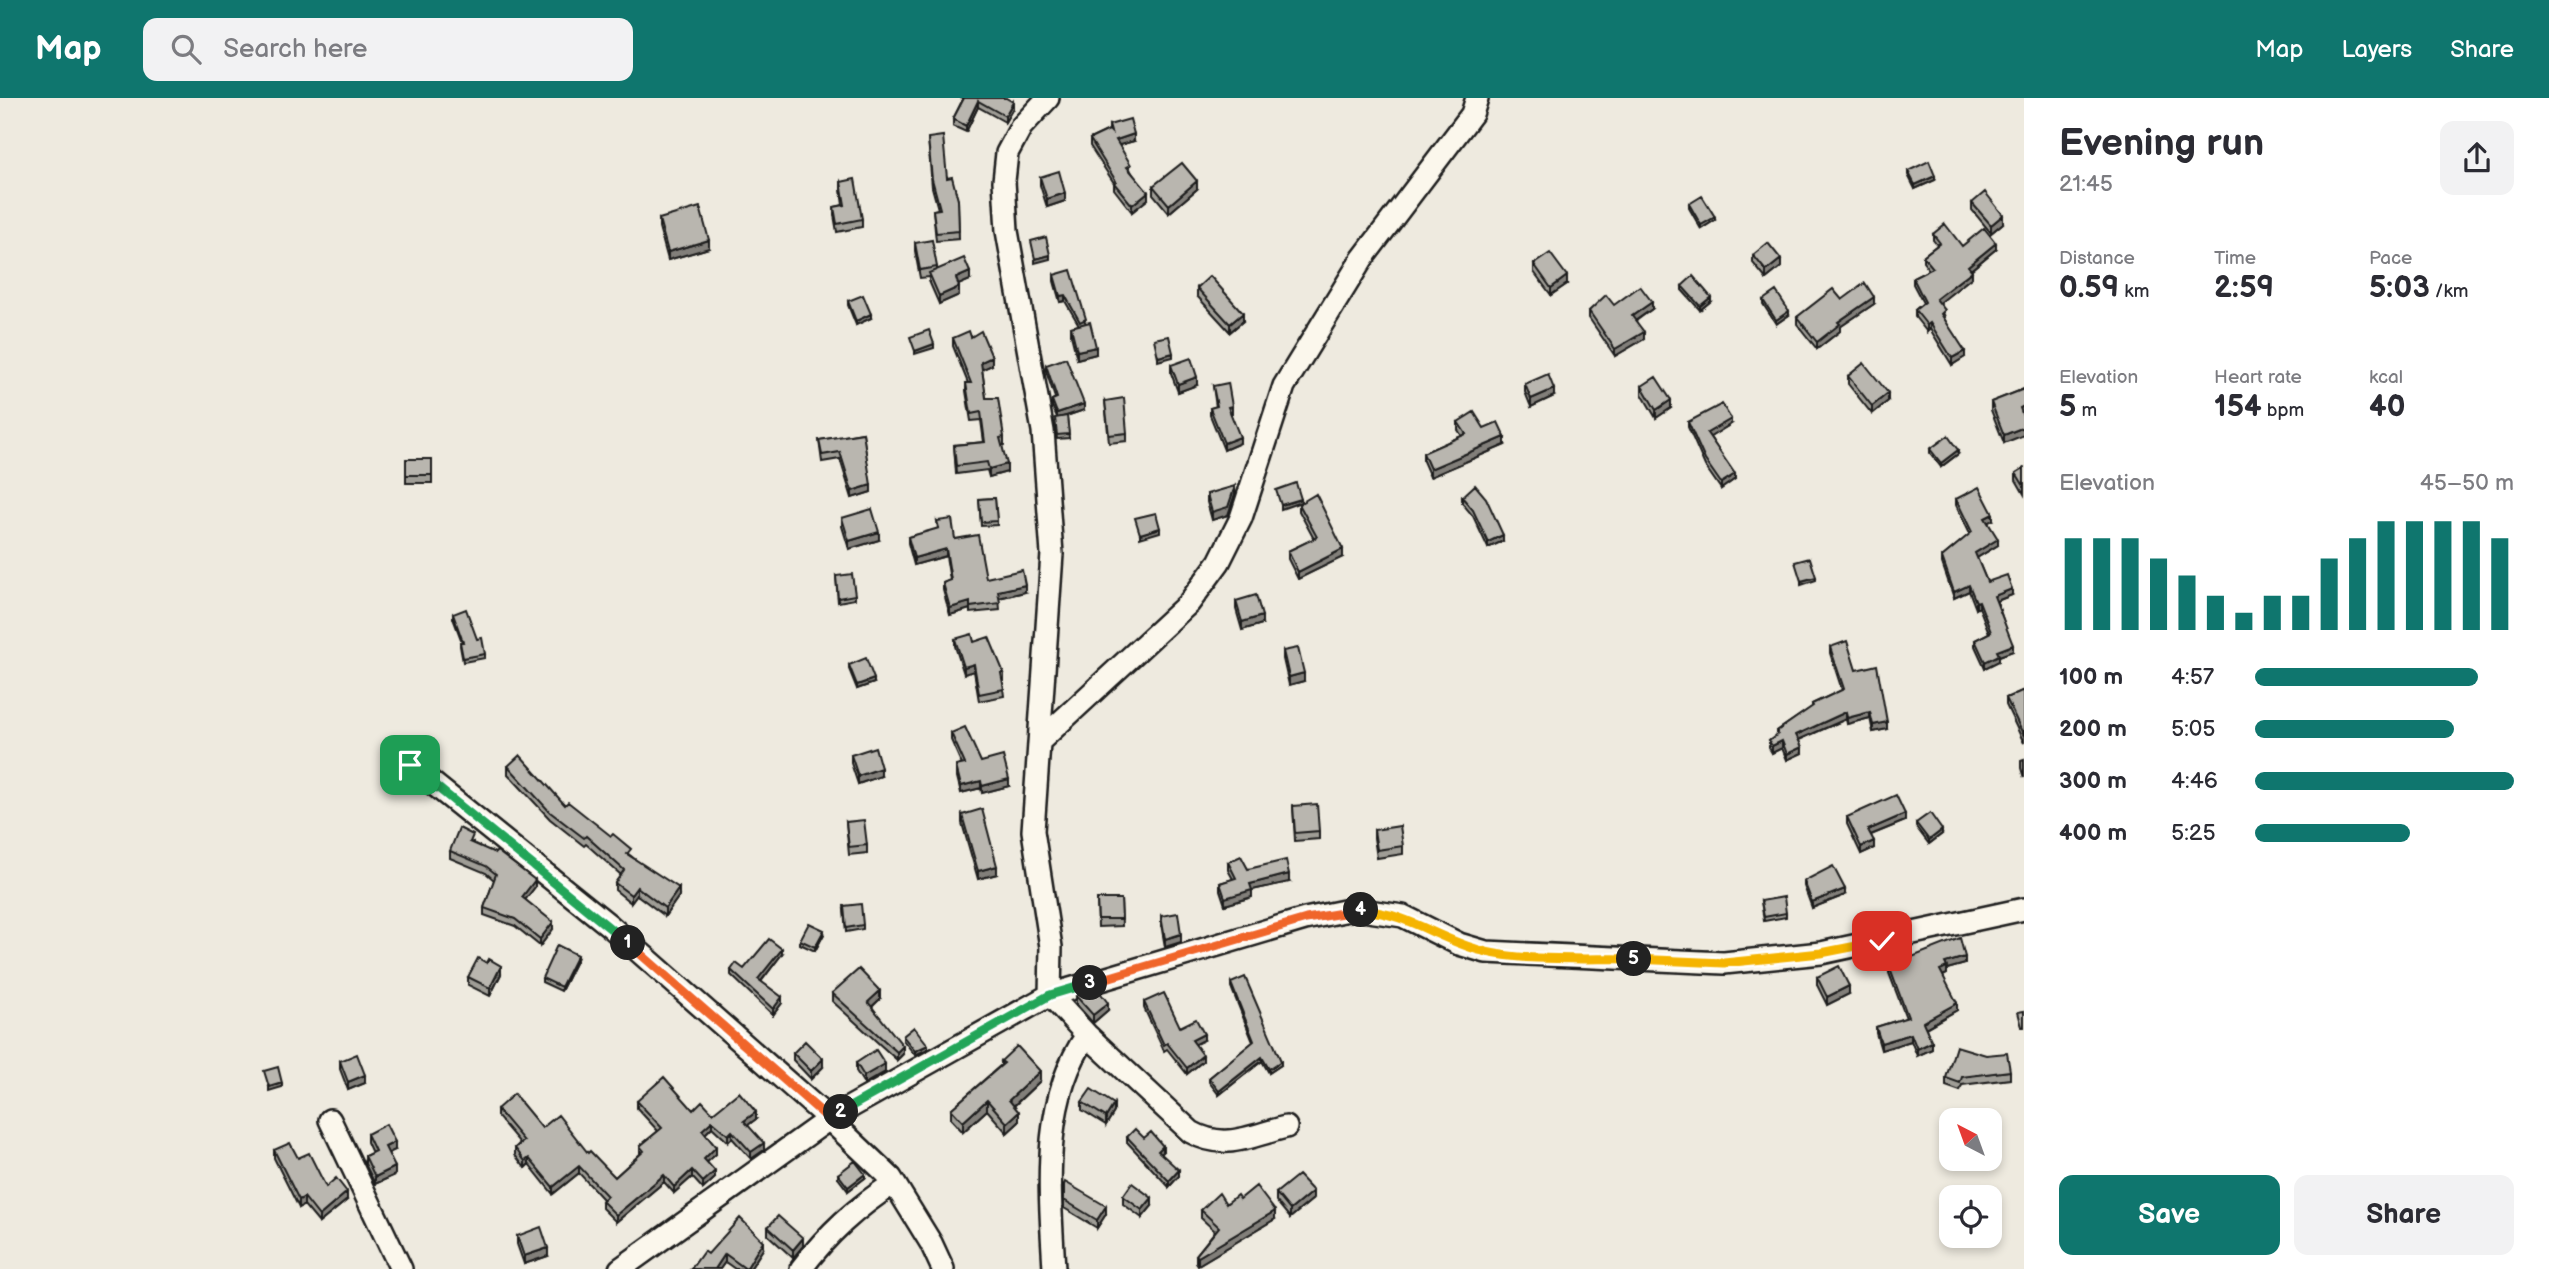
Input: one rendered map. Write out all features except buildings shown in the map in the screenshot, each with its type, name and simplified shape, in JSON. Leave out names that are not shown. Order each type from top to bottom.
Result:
[{"type":"street","points":[[1048,98],[1021,127],[1007,153],[1003,181],[1007,231],[1043,431],[1052,554],[1033,831],[1051,947],[1050,995],[1087,1035],[1191,1132],[1209,1142],[1225,1143],[1286,1126]]},
{"type":"street","points":[[1041,740],[1189,603],[1219,562],[1241,518],[1284,386],[1362,260],[1472,114],[1477,98]]},
{"type":"street","points":[[410,765],[610,926],[829,1119],[894,1183],[931,1243],[943,1269]]},
{"type":"street","points":[[620,1269],[829,1119],[1050,995],[1306,919],[1354,909],[1403,916],[1459,944],[1486,952],[1724,963],[1821,953],[2023,910]]},
{"type":"street","points":[[1054,1269],[1049,1171],[1057,1108],[1070,1063],[1087,1035]]},
{"type":"street","points":[[330,1120],[401,1269]]},
{"type":"street","points":[[801,1269],[830,1232],[852,1211],[894,1183]]},
{"type":"route","points":[[410,765],[610,926],[829,1119],[1050,995],[1306,919],[1354,909],[1383,911],[1403,916],[1459,944],[1486,952],[1515,955],[1724,963],[1821,953],[1882,941]]}]
